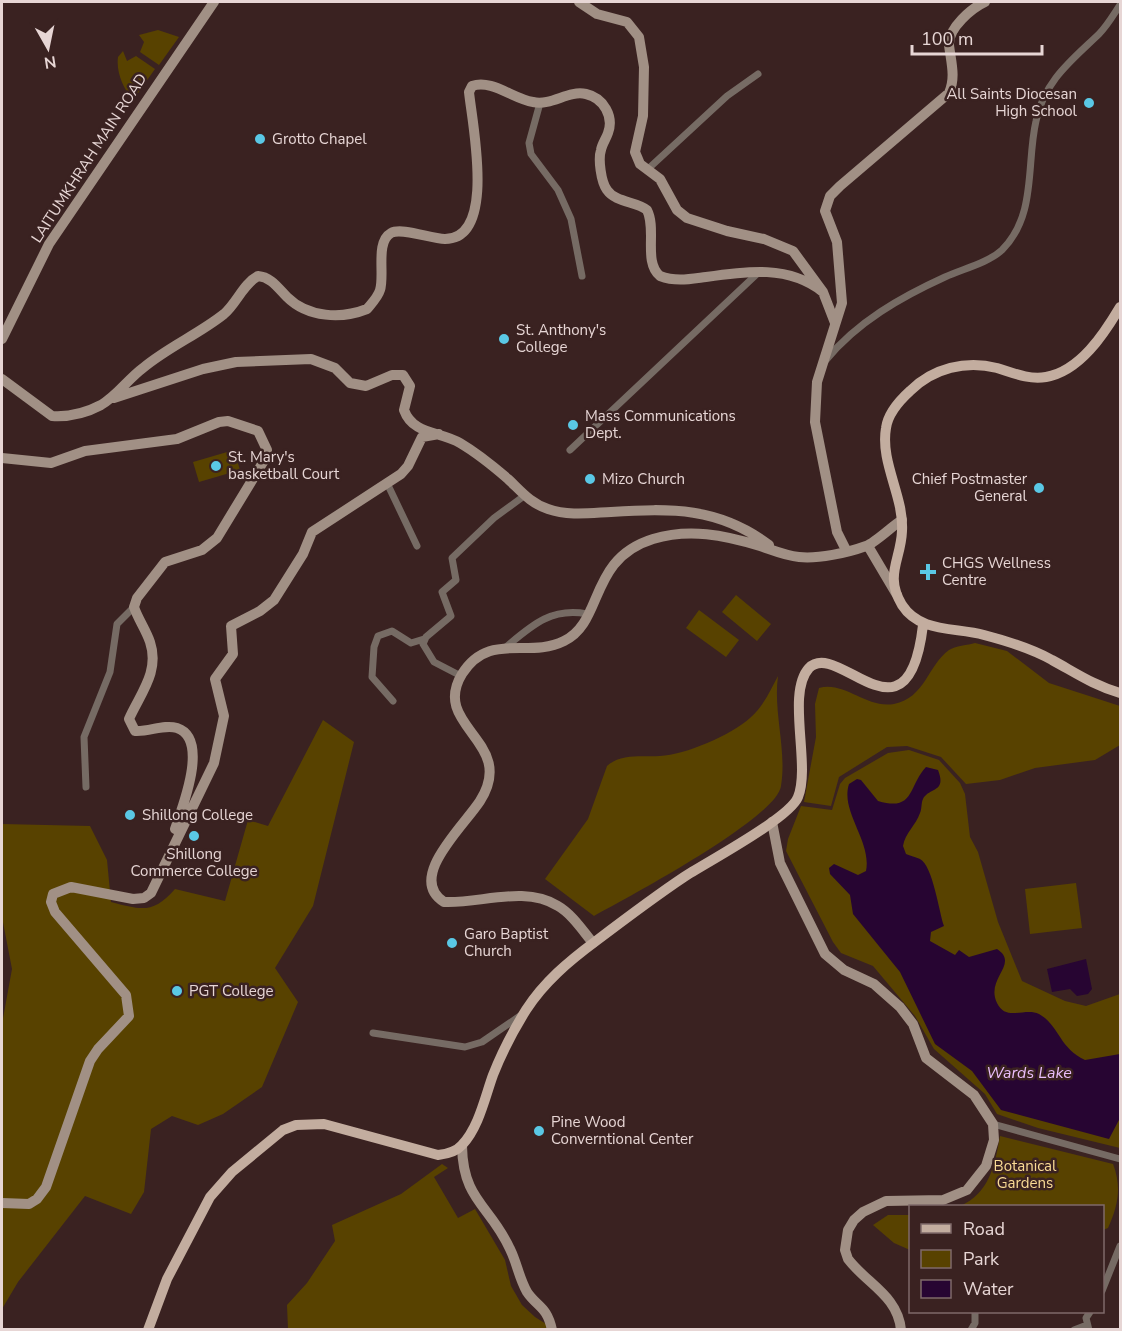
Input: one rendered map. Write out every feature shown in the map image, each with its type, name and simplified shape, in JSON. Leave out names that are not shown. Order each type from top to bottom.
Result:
[{"type":"main road","points":[[1120,307],[1095,344],[1075,363],[1056,373],[1035,378],[995,368],[964,364],[935,374],[907,393],[890,415],[885,438],[902,520],[902,538],[893,569],[898,597],[906,609],[923,626],[965,630],[1016,644],[1052,660],[1084,680],[1120,693]]},
{"type":"main road","points":[[148,1329],[167,1279],[210,1197],[232,1172],[283,1130],[296,1125],[324,1124],[438,1155],[456,1151],[462,1146],[482,1106],[502,1053],[540,989],[593,943],[681,879],[772,822],[795,803],[802,770],[800,687],[807,670],[816,664],[822,664],[842,669],[883,688],[893,687],[902,683],[916,663],[923,626]]},
{"type":"street","name":"LAITUMKHRAH MAIN ROAD","points":[[2,339],[49,244],[214,2]]},
{"type":"street","points":[[579,2],[597,14],[627,22],[636,31],[643,55],[644,101],[635,152],[640,164],[660,179],[682,215],[793,250],[823,292],[836,324]]},
{"type":"street","points":[[846,550],[837,532],[815,422],[817,382],[842,303],[842,278],[837,242],[825,211],[830,196],[944,99],[953,79],[950,38],[959,24],[985,2]]},
{"type":"street","points":[[817,382],[824,363],[834,351],[878,313],[909,294],[1002,250],[1026,209],[1032,141],[1036,118],[1044,98],[1068,61],[1101,32],[1120,5]]},
{"type":"street","points":[[648,169],[718,104],[758,74]]},
{"type":"street","points":[[111,398],[142,368],[225,313],[250,281],[258,276],[268,278],[295,304],[315,312],[337,316],[367,309],[380,291],[383,250],[385,240],[391,233],[401,231],[430,238],[451,239],[467,229],[473,220],[477,196],[469,92],[472,86],[484,84],[524,100],[540,103],[585,94],[606,108],[610,120],[608,134],[600,152],[604,184],[616,197],[648,210],[653,230],[653,267],[660,276],[687,280],[759,272],[792,274],[812,283],[823,292]]},
{"type":"street","points":[[540,103],[529,143],[531,153],[558,190],[572,219],[582,276]]},
{"type":"street","points":[[570,450],[759,272]]},
{"type":"street","points":[[2,379],[52,416],[62,417],[90,410],[111,398],[221,364],[311,359],[334,368],[350,383],[358,385],[372,385],[392,375],[403,375],[410,386],[404,410],[417,428],[439,434],[471,450],[524,496],[546,509],[565,513],[677,509],[696,512],[729,524],[785,554]]},
{"type":"street","points":[[2,458],[51,463],[85,451],[177,439],[219,422],[238,422],[258,431],[267,450],[265,459],[242,492],[225,527],[202,550],[165,562],[137,598],[135,607],[117,624],[110,672],[84,737],[86,787]]},
{"type":"street","points":[[2,1203],[29,1204],[42,1193],[56,1153],[66,1134],[90,1061],[98,1049],[129,1016],[129,1002],[126,994],[55,912],[52,897],[60,889],[71,887],[129,899],[144,898],[153,890],[210,773],[220,744],[225,716],[215,679],[233,654],[231,626],[260,612],[274,600],[303,554],[312,532],[405,469],[422,436],[439,434]]},
{"type":"street","points":[[387,483],[417,546]]},
{"type":"street","points":[[393,701],[372,678],[375,641],[378,636],[392,631],[411,643],[424,639],[451,616],[441,592],[456,580],[452,558],[494,518],[524,496]]},
{"type":"street","points":[[593,943],[558,906],[546,901],[511,897],[444,902],[436,897],[432,889],[431,870],[485,793],[491,774],[486,752],[460,717],[456,704],[461,676],[479,655],[506,647],[556,645],[577,630],[608,571],[621,555],[638,544],[653,539],[694,533],[722,535],[785,554],[805,557],[868,546],[902,520]]},
{"type":"street","points":[[868,546],[898,597]]},
{"type":"street","points":[[135,607],[150,641],[152,663],[151,677],[129,719],[131,726],[141,731],[167,727],[178,728],[185,733],[193,751],[188,786],[169,856]]},
{"type":"street","points":[[506,647],[540,619],[574,612],[587,614]]},
{"type":"street","points":[[424,639],[428,656],[442,668],[461,676]]},
{"type":"street","points":[[772,822],[780,863],[825,954],[844,970],[874,984],[900,1007],[913,1024],[926,1058],[974,1095],[993,1124],[994,1140],[987,1166],[967,1190],[943,1200],[886,1201],[863,1212],[848,1230],[845,1250],[848,1260],[894,1304],[899,1315],[901,1329]]},
{"type":"street","points":[[373,1033],[473,1046],[525,1012]]},
{"type":"street","points":[[993,1124],[1120,1159]]},
{"type":"street","points":[[462,1146],[462,1164],[468,1187],[504,1236],[511,1250],[519,1278],[529,1295],[542,1305],[552,1329]]},
{"type":"street","points":[[1104,1286],[1120,1246]]},
{"type":"street","points":[[972,1329],[975,1323],[975,1313]]},
{"type":"street","points":[[1074,1329],[1088,1327]]},
{"type":"green space","points":[[158,30],[179,37],[159,65],[140,52],[144,42],[139,35]]},
{"type":"green space","points":[[123,51],[127,61],[136,56],[155,69],[133,100],[119,74],[118,57]]},
{"type":"green space","name":"St. Mary's basketball Court","points":[[234,450],[240,470],[199,482],[193,462]]},
{"type":"green space","points":[[736,595],[771,624],[757,641],[722,612]]},
{"type":"green space","points":[[699,610],[739,640],[726,657],[686,628]]},
{"type":"green space","points":[[975,643],[1007,651],[1049,683],[1120,706],[1120,745],[1095,760],[1035,768],[1000,780],[966,784],[941,757],[907,746],[887,747],[839,777],[831,806],[804,802],[816,737],[815,704],[819,688],[838,688],[874,703],[894,704],[913,695],[949,650]]},
{"type":"green space","points":[[778,676],[781,786],[773,800],[755,817],[698,856],[594,916],[545,879],[588,819],[607,766],[625,757],[660,756],[682,752],[720,737],[755,714]]},
{"type":"green space","points":[[323,720],[354,742],[313,906],[275,968],[298,1002],[262,1087],[223,1114],[198,1125],[172,1116],[151,1129],[144,1192],[131,1214],[85,1196],[18,1282],[2,1309],[2,1024],[12,969],[2,917],[2,824],[90,826],[107,860],[111,902],[146,908],[160,903],[175,889],[225,901],[248,820],[268,826]]},
{"type":"green space","points":[[909,750],[939,760],[960,783],[965,794],[970,837],[978,852],[998,922],[1022,981],[1065,1001],[1086,1006],[1120,994],[1120,1148],[1038,1128],[997,1114],[985,1094],[934,1049],[915,1016],[873,966],[841,953],[833,942],[786,851],[788,839],[801,806],[832,810],[840,784],[845,778],[888,753]]},
{"type":"green space","points":[[1076,883],[1082,928],[1030,934],[1025,889]]},
{"type":"green space","name":"Botanical Gardens","points":[[1000,1136],[1113,1164],[1118,1196],[1108,1228],[1104,1230],[1104,1205],[962,1205],[970,1201],[984,1186],[996,1157]]},
{"type":"green space","points":[[442,1164],[448,1168],[434,1177],[458,1218],[475,1209],[505,1260],[511,1286],[522,1305],[554,1329],[288,1329],[287,1305],[307,1283],[335,1241],[332,1225],[401,1194]]},
{"type":"green space","points":[[888,1215],[909,1215],[909,1250],[894,1243],[873,1225]]},
{"type":"water","name":"Wards Lake","points":[[926,767],[938,770],[940,783],[923,799],[921,811],[903,846],[906,854],[925,863],[935,890],[944,926],[931,932],[930,941],[955,955],[959,950],[969,957],[997,949],[1005,960],[994,994],[1001,1009],[1011,1013],[1034,1012],[1039,1014],[1051,1024],[1064,1043],[1076,1055],[1085,1060],[1120,1054],[1120,1118],[1109,1139],[1001,1110],[972,1071],[935,1044],[900,972],[853,914],[850,895],[830,874],[829,868],[834,864],[858,875],[866,871],[865,849],[852,816],[847,795],[849,784],[857,779],[861,780],[878,801],[899,803],[909,795]]},
{"type":"water","points":[[1086,959],[1092,989],[1088,994],[1077,996],[1070,989],[1052,992],[1047,969]]},
{"type":"place","name":"All Saints Diocesan High School","points":[[1089,103]]},
{"type":"place","name":"Grotto Chapel","points":[[260,139]]},
{"type":"place","name":"St. Anthony's College","points":[[504,339]]},
{"type":"place","name":"Mass Communications Dept.","points":[[573,425]]},
{"type":"place","name":"St. Mary's basketball Court","points":[[216,466]]},
{"type":"place","name":"Mizo Church","points":[[590,479]]},
{"type":"place","name":"Chief Postmaster General","points":[[1039,488]]},
{"type":"place","name":"CHGS Wellness Centre","points":[[928,572]]},
{"type":"place","name":"Shillong College","points":[[130,815]]},
{"type":"place","name":"Shillong Commerce College","points":[[194,836]]},
{"type":"place","name":"Garo Baptist Church","points":[[452,943]]},
{"type":"place","name":"PGT College","points":[[177,991]]},
{"type":"place","name":"Pine Wood Converntional Center","points":[[539,1131]]}]
